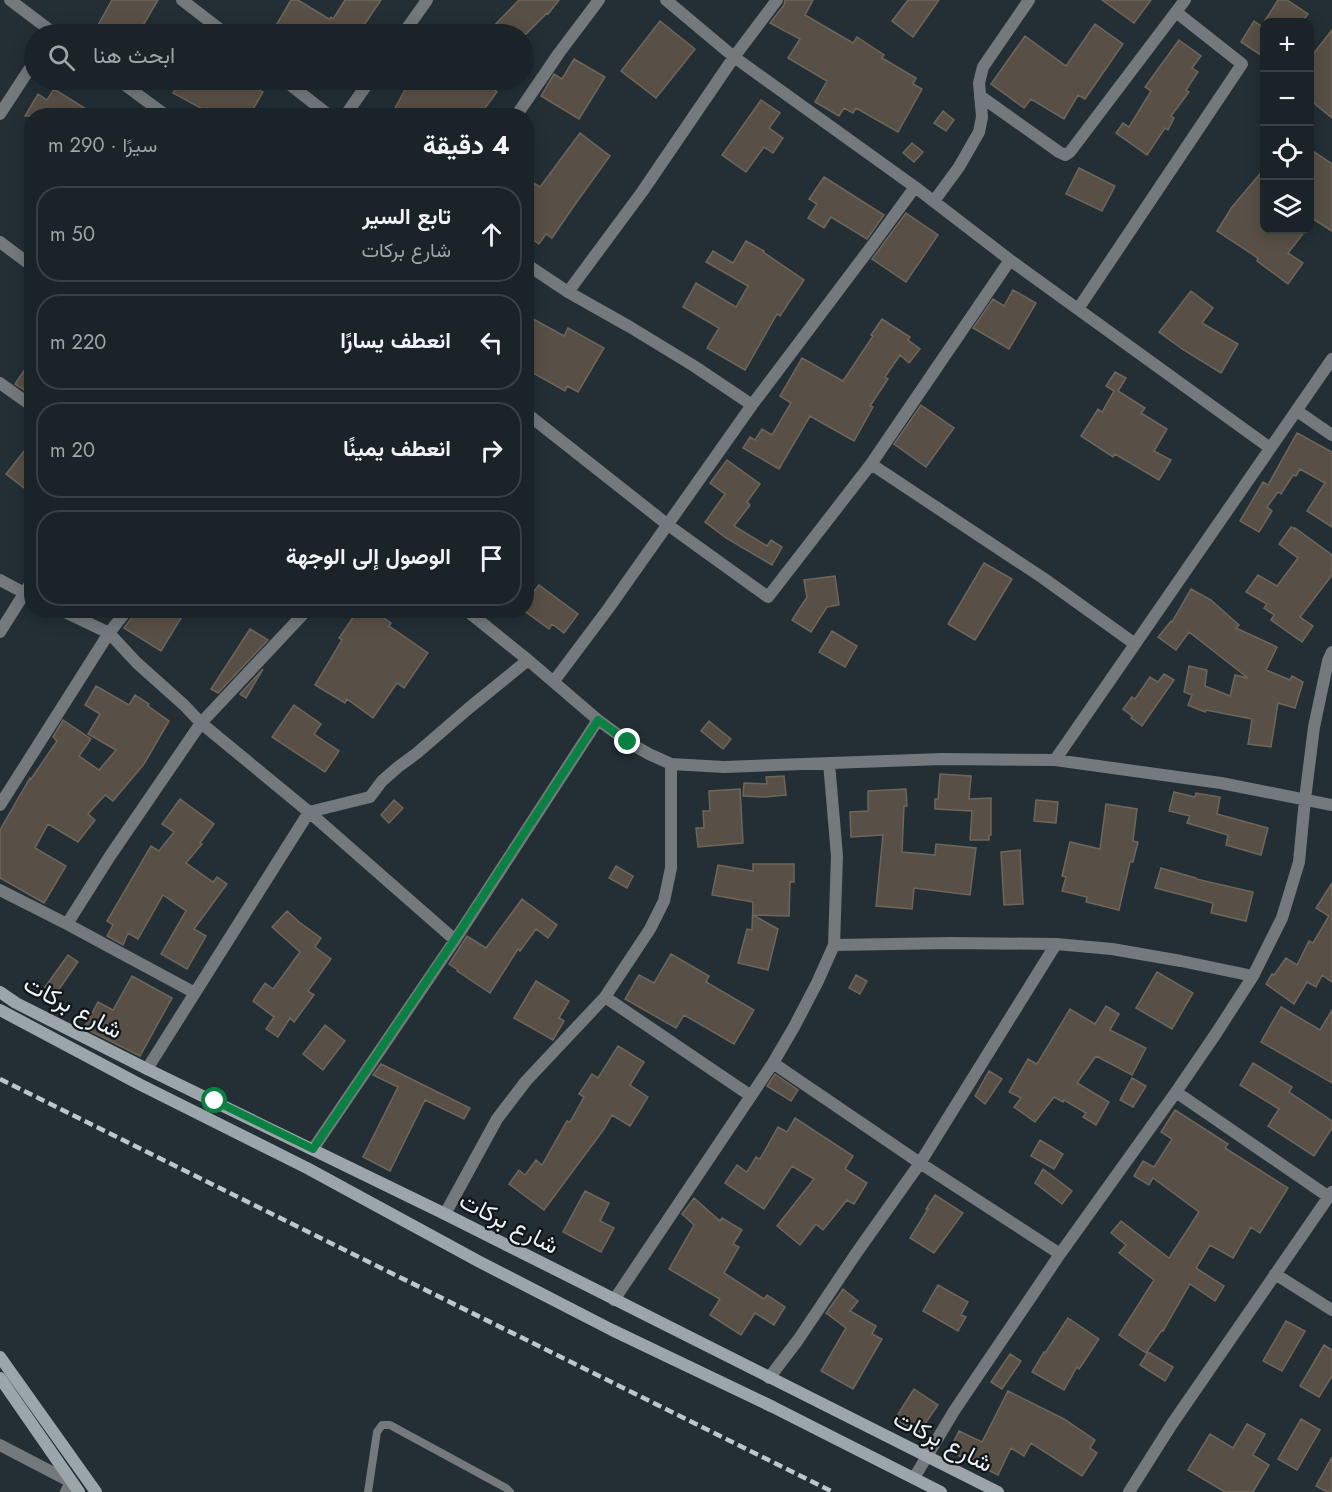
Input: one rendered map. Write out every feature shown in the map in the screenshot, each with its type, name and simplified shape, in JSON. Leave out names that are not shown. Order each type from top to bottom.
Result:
[{"type":"main road","name":"شارع بركات","points":[[0,992],[16,1003],[147,1069],[445,1214],[998,1492]]},
{"type":"main road","name":"شارع بركات","points":[[0,1010],[139,1084],[307,1168],[478,1261],[612,1330],[773,1407],[941,1492]]},
{"type":"main road","points":[[0,1357],[96,1492]]},
{"type":"main road","points":[[0,1378],[32,1424],[72,1489]]},
{"type":"main road","points":[[32,1424],[43,1417]]},
{"type":"street","points":[[10,0],[41,24]]},
{"type":"street","points":[[183,0],[213,24]]},
{"type":"street","points":[[410,24],[428,0]]},
{"type":"street","points":[[534,90],[599,0]]},
{"type":"street","points":[[666,0],[734,57],[1270,448]]},
{"type":"street","points":[[568,292],[642,192],[734,57],[777,0]]},
{"type":"street","points":[[934,201],[959,167],[979,132],[982,117],[979,83],[983,67],[1029,0]]},
{"type":"street","points":[[980,96],[1065,155],[1070,152],[1185,0]]},
{"type":"street","points":[[1078,309],[1242,64],[1176,12]]},
{"type":"street","points":[[0,114],[24,77]]},
{"type":"street","points":[[132,90],[156,108]]},
{"type":"street","points":[[297,90],[320,108]]},
{"type":"street","points":[[351,108],[363,90]]},
{"type":"street","points":[[521,108],[534,90]]},
{"type":"street","points":[[554,681],[608,609],[752,405],[915,187]]},
{"type":"street","points":[[0,242],[24,260]]},
{"type":"street","points":[[534,418],[668,525],[768,597],[871,464],[1010,260]]},
{"type":"street","points":[[534,269],[568,292],[694,366],[752,405]]},
{"type":"street","points":[[1055,759],[1332,359]]},
{"type":"street","points":[[0,383],[24,400]]},
{"type":"street","points":[[1297,411],[1332,435]]},
{"type":"street","points":[[871,464],[1043,578],[1135,644]]},
{"type":"street","points":[[0,580],[24,593]]},
{"type":"street","points":[[0,632],[24,600]]},
{"type":"street","points":[[78,618],[109,633],[137,663],[201,723],[455,939]]},
{"type":"street","points":[[0,805],[121,618]]},
{"type":"street","points":[[67,924],[110,856],[201,723],[299,618]]},
{"type":"street","points":[[476,618],[598,720],[628,742],[671,764],[724,767],[942,759],[1055,759],[1221,783],[1332,805]]},
{"type":"street","points":[[914,1479],[954,1411],[1060,1254],[1176,1092],[1253,976],[1282,918],[1299,862],[1314,727],[1332,652]]},
{"type":"street","points":[[147,1069],[309,813],[370,796],[398,767],[528,660]]},
{"type":"street","points":[[313,1149],[455,939],[598,720]]},
{"type":"street","points":[[614,1300],[773,1063],[808,1000],[834,945],[837,856],[829,763]]},
{"type":"street","points":[[445,1214],[497,1119],[526,1081],[605,998],[650,929],[664,901],[671,868],[671,764]]},
{"type":"street","points":[[0,890],[195,993]]},
{"type":"street","points":[[834,945],[951,943],[1056,945],[1124,951],[1253,976]]},
{"type":"street","points":[[769,1378],[798,1340],[920,1162],[1056,945]]},
{"type":"street","points":[[605,998],[751,1096]]},
{"type":"street","points":[[773,1063],[1060,1254]]},
{"type":"street","points":[[1129,1492],[1172,1424],[1330,1194],[1176,1092]]},
{"type":"street","points":[[1275,1274],[1332,1310]]},
{"type":"street","points":[[0,1445],[72,1489]]},
{"type":"lane","points":[[368,1492],[377,1432],[382,1425],[390,1425],[510,1492]]},
{"type":"building","points":[[112,0],[158,0],[144,24],[99,24]]},
{"type":"building","points":[[291,0],[298,0],[329,19],[331,17],[333,19],[345,0],[381,0],[365,24],[277,24]]},
{"type":"building","points":[[519,0],[559,0],[534,26],[534,24],[496,24]]},
{"type":"building","points":[[785,0],[813,0],[805,15],[853,43],[857,37],[884,55],[882,58],[916,78],[913,84],[922,89],[898,132],[856,108],[853,113],[844,108],[839,116],[815,102],[827,81],[788,58],[800,39],[770,23],[784,5]]},
{"type":"building","points":[[908,0],[939,0],[913,37],[892,21]]},
{"type":"building","points":[[1102,0],[1151,0],[1134,23]]},
{"type":"building","points":[[1278,0],[1287,0],[1308,14],[1305,18],[1267,18]]},
{"type":"building","points":[[660,21],[695,49],[656,98],[621,71]]},
{"type":"building","points":[[1254,21],[1260,25],[1260,54],[1241,42]]},
{"type":"building","points":[[1095,24],[1123,44],[1085,99],[1078,95],[1064,119],[1031,99],[1024,108],[991,84],[1025,36],[1066,66]]},
{"type":"building","points":[[1332,30],[1332,118],[1314,103],[1314,53]]},
{"type":"building","points":[[1179,40],[1201,56],[1192,68],[1198,72],[1186,90],[1189,92],[1171,116],[1174,118],[1168,130],[1165,128],[1147,155],[1116,133],[1123,123],[1129,127],[1151,91],[1145,87]]},
{"type":"building","points":[[574,59],[605,77],[579,119],[541,96],[554,74],[562,79]]},
{"type":"building","points":[[56,90],[84,108],[30,108],[38,94],[47,100]]},
{"type":"building","points":[[175,90],[259,90],[263,92],[254,108],[200,108],[173,93]]},
{"type":"building","points":[[405,90],[494,90],[497,92],[485,108],[395,108]]},
{"type":"building","points":[[761,100],[780,113],[769,128],[783,138],[773,153],[764,147],[746,172],[722,155]]},
{"type":"building","points":[[943,111],[954,120],[946,131],[934,123]]},
{"type":"building","points":[[580,133],[610,156],[552,238],[546,234],[539,244],[534,241],[534,183],[540,187]]},
{"type":"building","points":[[912,143],[923,152],[914,162],[903,153]]},
{"type":"building","points":[[1314,152],[1332,164],[1332,231],[1314,220]]},
{"type":"building","points":[[1079,168],[1115,186],[1102,211],[1066,194]]},
{"type":"building","points":[[1260,174],[1260,234],[1303,234],[1288,253],[1303,263],[1288,284],[1257,261],[1258,258],[1217,231],[1232,207]]},
{"type":"building","points":[[824,177],[884,215],[867,239],[831,217],[824,228],[808,218],[817,204],[809,199]]},
{"type":"building","points":[[906,213],[938,235],[906,282],[872,259]]},
{"type":"building","points":[[746,241],[804,280],[780,316],[777,314],[745,370],[707,348],[719,328],[683,307],[696,283],[736,307],[748,286],[706,262],[713,251],[733,263]]},
{"type":"building","points":[[1013,290],[1036,303],[1009,349],[973,328],[993,299],[1004,306]]},
{"type":"building","points":[[1191,291],[1213,308],[1202,323],[1238,344],[1221,373],[1159,332]]},
{"type":"building","points":[[534,319],[564,336],[568,328],[604,348],[578,392],[567,386],[565,391],[534,374]]},
{"type":"building","points":[[882,319],[910,337],[908,340],[920,349],[909,363],[900,355],[885,377],[888,379],[870,406],[873,407],[854,441],[810,416],[779,469],[743,448],[750,437],[755,440],[762,429],[772,435],[791,403],[780,396],[802,358],[843,381]]},
{"type":"building","points":[[24,371],[24,390],[15,384]]},
{"type":"building","points":[[1115,372],[1126,378],[1118,391],[1145,408],[1141,413],[1167,429],[1154,451],[1171,460],[1159,480],[1115,454],[1113,457],[1081,436],[1098,409],[1102,412],[1114,391],[1106,386]]},
{"type":"building","points":[[921,405],[954,428],[926,467],[894,444]]},
{"type":"building","points":[[1297,433],[1332,452],[1332,527],[1307,511],[1325,483],[1300,469],[1296,476],[1293,475],[1281,494],[1278,492],[1267,507],[1272,511],[1259,532],[1240,521],[1263,482],[1268,485]]},
{"type":"building","points":[[24,451],[24,488],[6,474]]},
{"type":"building","points":[[727,460],[760,484],[747,502],[750,505],[734,526],[767,546],[771,540],[782,547],[772,565],[726,538],[705,522],[725,494],[710,483]]},
{"type":"building","points":[[1291,527],[1332,555],[1332,575],[1300,617],[1313,626],[1302,642],[1271,620],[1274,615],[1264,608],[1267,604],[1246,592],[1258,575],[1277,586],[1298,558],[1279,544]]},
{"type":"building","points":[[984,563],[1012,579],[975,640],[948,624]]},
{"type":"building","points":[[835,576],[839,605],[827,607],[811,632],[792,620],[807,597],[804,580]]},
{"type":"building","points":[[539,585],[578,614],[564,633],[552,624],[549,629],[534,618],[534,591]]},
{"type":"building","points":[[1191,589],[1211,600],[1239,625],[1236,628],[1277,647],[1266,670],[1290,680],[1292,676],[1303,682],[1295,708],[1278,703],[1271,747],[1248,744],[1252,719],[1206,710],[1205,712],[1188,705],[1192,695],[1184,692],[1189,666],[1207,670],[1205,686],[1230,696],[1235,675],[1248,678],[1189,632],[1176,650],[1158,637],[1172,622]]},
{"type":"building","points":[[132,618],[181,618],[161,651],[124,628]]},
{"type":"building","points":[[353,618],[384,618],[391,623],[389,626],[428,653],[404,688],[397,683],[373,718],[347,699],[345,703],[315,685],[342,640],[339,638]]},
{"type":"building","points":[[250,629],[268,640],[218,693],[211,689]]},
{"type":"building","points":[[832,631],[857,646],[845,667],[819,652]]},
{"type":"building","points":[[263,669],[246,698],[240,694]]},
{"type":"building","points":[[1164,674],[1174,680],[1142,726],[1123,709],[1132,697],[1135,699],[1150,677],[1158,682]]},
{"type":"building","points":[[96,686],[129,705],[135,695],[169,721],[144,764],[113,801],[105,795],[88,814],[95,820],[78,842],[48,824],[35,848],[66,866],[44,903],[0,878],[0,830],[30,778],[57,741],[53,737],[63,720],[91,739],[79,756],[99,770],[116,750],[88,734],[100,714],[85,705]]},
{"type":"building","points":[[294,705],[321,724],[314,734],[339,751],[325,772],[272,737]]},
{"type":"building","points":[[709,721],[731,739],[723,749],[701,731]]},
{"type":"building","points":[[940,774],[971,776],[969,799],[991,798],[989,840],[970,840],[972,811],[935,809]]},
{"type":"building","points":[[784,776],[786,795],[743,796],[744,783],[767,784],[766,777]]},
{"type":"building","points":[[740,789],[743,843],[698,847],[696,828],[704,828],[703,811],[710,811],[709,791]]},
{"type":"building","points":[[906,789],[907,806],[904,806],[902,852],[935,855],[936,844],[976,848],[970,895],[914,888],[912,909],[876,906],[883,835],[851,837],[850,812],[868,811],[868,791]]},
{"type":"building","points":[[1174,792],[1195,797],[1196,793],[1220,797],[1217,814],[1268,828],[1261,855],[1226,845],[1228,835],[1187,823],[1190,816],[1169,811]]},
{"type":"building","points":[[180,799],[214,824],[200,843],[202,844],[186,863],[213,882],[217,877],[227,884],[194,929],[206,936],[187,969],[161,954],[186,911],[163,895],[138,939],[128,933],[123,945],[107,936],[113,925],[107,921],[151,846],[159,851],[174,832],[162,824]]},
{"type":"building","points":[[394,800],[403,808],[389,823],[381,815]]},
{"type":"building","points":[[1036,800],[1058,802],[1056,823],[1034,821]]},
{"type":"building","points":[[1106,804],[1137,809],[1133,841],[1138,842],[1133,862],[1130,862],[1119,910],[1086,902],[1087,897],[1062,891],[1066,877],[1062,876],[1070,842],[1100,849]]},
{"type":"building","points":[[1020,850],[1023,904],[1004,905],[1001,852]]},
{"type":"building","points":[[753,864],[794,864],[794,882],[790,882],[789,916],[753,915],[778,929],[768,970],[738,963],[747,929],[752,930],[753,902],[712,895],[718,865],[753,871]]},
{"type":"building","points":[[616,866],[633,876],[627,888],[609,878]]},
{"type":"building","points":[[1161,868],[1196,879],[1253,892],[1246,921],[1211,913],[1213,903],[1155,888]]},
{"type":"building","points":[[1332,883],[1332,982],[1322,975],[1316,987],[1307,982],[1294,1004],[1266,984],[1286,958],[1297,965],[1309,941],[1313,943],[1329,916],[1316,908]]},
{"type":"building","points":[[522,899],[557,925],[548,938],[536,929],[520,951],[518,949],[490,993],[449,964],[467,936],[486,948]]},
{"type":"building","points":[[287,911],[321,938],[315,947],[331,959],[308,991],[314,995],[294,1022],[290,1018],[278,1037],[266,1029],[274,1017],[253,1001],[265,983],[273,989],[300,952],[272,927]]},
{"type":"building","points":[[671,954],[709,976],[706,982],[754,1010],[734,1044],[684,1015],[676,1028],[625,999],[639,975],[654,983]]},
{"type":"building","points":[[68,955],[78,962],[55,995],[45,987]]},
{"type":"building","points":[[1157,972],[1193,993],[1172,1029],[1136,1008]]},
{"type":"building","points":[[856,975],[867,981],[860,994],[849,988]]},
{"type":"building","points":[[132,976],[172,998],[140,1056],[84,1028],[98,1002],[113,1010]]},
{"type":"building","points":[[536,981],[569,1001],[559,1018],[564,1021],[553,1040],[514,1018]]},
{"type":"building","points":[[1106,1006],[1119,1014],[1110,1030],[1146,1048],[1132,1075],[1096,1056],[1077,1083],[1109,1102],[1096,1125],[1083,1117],[1086,1113],[1054,1097],[1035,1122],[1014,1107],[1021,1098],[1009,1092],[1028,1059],[1037,1064],[1070,1009],[1095,1024]]},
{"type":"building","points":[[1281,1007],[1320,1030],[1332,1010],[1332,1083],[1261,1042]]},
{"type":"building","points":[[325,1025],[345,1041],[323,1070],[303,1054]]},
{"type":"building","points":[[618,1046],[644,1062],[630,1085],[648,1097],[630,1126],[612,1115],[544,1210],[509,1184],[519,1170],[525,1175],[536,1160],[542,1165],[567,1121],[570,1122],[584,1097],[579,1094],[592,1074],[598,1078]]},
{"type":"building","points":[[1253,1063],[1292,1087],[1289,1092],[1332,1121],[1332,1128],[1314,1156],[1268,1126],[1279,1109],[1240,1085]]},
{"type":"building","points":[[381,1064],[470,1108],[464,1119],[425,1100],[390,1171],[363,1157],[398,1087],[373,1075]]},
{"type":"building","points":[[989,1071],[1002,1079],[985,1104],[975,1096]]},
{"type":"building","points":[[775,1074],[798,1090],[791,1101],[767,1086]]},
{"type":"building","points":[[1132,1078],[1146,1086],[1133,1107],[1120,1100]]},
{"type":"building","points":[[1175,1110],[1228,1144],[1225,1148],[1288,1188],[1260,1233],[1251,1227],[1233,1258],[1210,1245],[1196,1268],[1224,1286],[1215,1301],[1190,1284],[1163,1331],[1146,1353],[1119,1335],[1154,1280],[1119,1253],[1126,1245],[1111,1233],[1121,1221],[1169,1258],[1199,1212],[1153,1178],[1149,1185],[1134,1176],[1143,1161],[1154,1167],[1172,1139],[1161,1132]]},
{"type":"building","points":[[795,1118],[853,1156],[845,1169],[867,1183],[854,1204],[847,1200],[823,1230],[816,1224],[800,1245],[777,1226],[814,1179],[792,1166],[764,1209],[725,1183],[737,1165],[747,1172],[756,1157],[760,1159],[778,1127],[787,1132]]},
{"type":"building","points":[[1040,1140],[1063,1154],[1054,1169],[1031,1156]]},
{"type":"building","points":[[1043,1169],[1072,1191],[1062,1204],[1035,1183]]},
{"type":"building","points":[[585,1191],[609,1203],[600,1221],[614,1228],[601,1252],[563,1232]]},
{"type":"building","points":[[935,1195],[963,1213],[934,1253],[910,1238]]},
{"type":"building","points":[[694,1198],[720,1221],[722,1218],[742,1230],[733,1244],[739,1247],[724,1273],[764,1299],[767,1295],[785,1307],[774,1325],[755,1313],[741,1335],[710,1315],[720,1299],[669,1269],[694,1225],[682,1214]]},
{"type":"building","points":[[938,1285],[968,1302],[961,1315],[966,1317],[958,1331],[923,1311]]},
{"type":"building","points":[[843,1289],[858,1301],[850,1311],[876,1326],[872,1334],[882,1339],[853,1389],[821,1371],[846,1328],[826,1313]]},
{"type":"building","points":[[1068,1318],[1099,1339],[1079,1369],[1077,1367],[1064,1390],[1032,1372]]},
{"type":"building","points":[[1286,1321],[1305,1331],[1282,1371],[1263,1361]]},
{"type":"building","points":[[1324,1345],[1332,1350],[1332,1376],[1319,1397],[1300,1386]]},
{"type":"building","points":[[1148,1352],[1173,1367],[1165,1381],[1140,1365]]},
{"type":"building","points":[[1010,1354],[1021,1361],[1002,1389],[991,1382]]},
{"type":"building","points":[[914,1389],[938,1405],[918,1434],[895,1419]]},
{"type":"building","points":[[1008,1391],[1064,1419],[1095,1440],[1090,1448],[1097,1453],[1082,1476],[1031,1443],[1024,1456],[1011,1448],[998,1475],[949,1451],[959,1431],[982,1442]]},
{"type":"building","points":[[1301,1419],[1320,1430],[1297,1470],[1278,1459]]},
{"type":"building","points":[[1247,1424],[1265,1434],[1253,1455],[1269,1465],[1253,1492],[1225,1492],[1188,1470],[1210,1434],[1233,1448]]},
{"type":"building","points":[[1332,1457],[1332,1492],[1327,1492],[1316,1486]]},
{"type":"railway","points":[[0,1079],[833,1492]]},
{"type":"route","points":[[215,1101],[313,1149],[455,939],[598,720],[628,742]]}]
